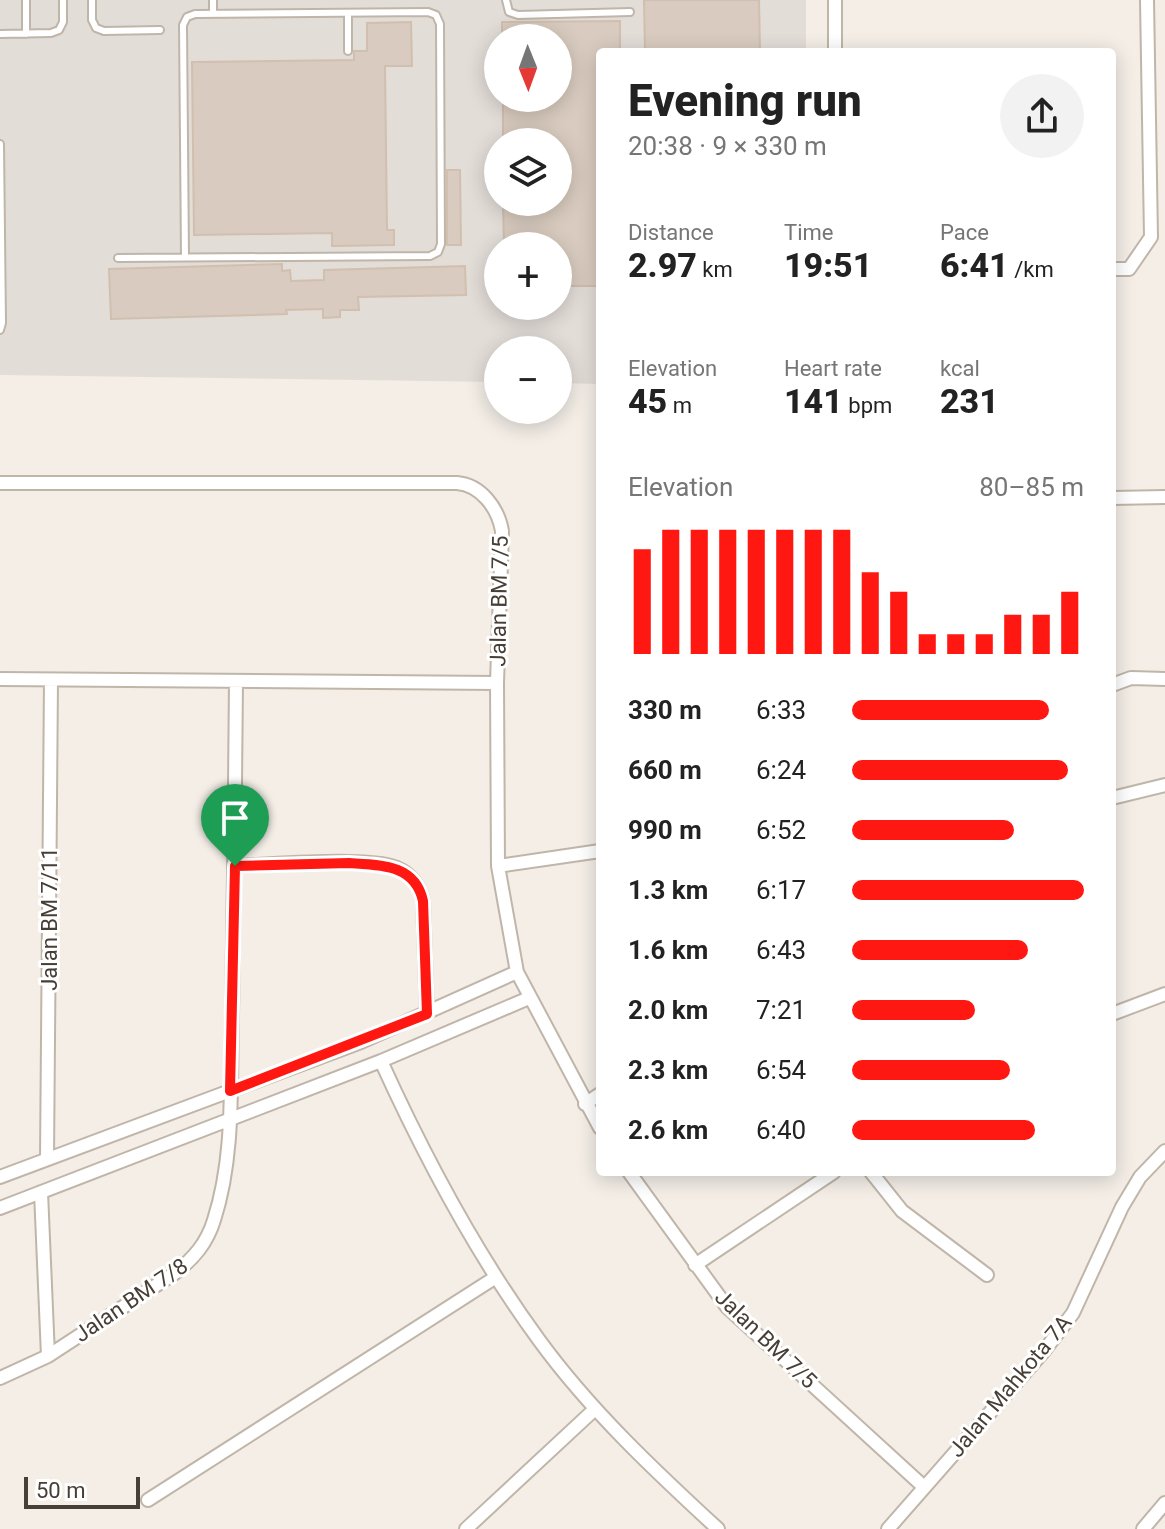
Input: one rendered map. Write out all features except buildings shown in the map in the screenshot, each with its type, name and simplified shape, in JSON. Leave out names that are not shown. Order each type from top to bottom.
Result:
[{"type":"street","points":[[835,0],[835,48]]},
{"type":"street","points":[[1116,269],[1129,269],[1151,237],[1147,0]]},
{"type":"street","name":"Jalan BM 7/5","points":[[0,483],[457,483],[471,486],[486,499],[500,521],[502,531],[497,683],[498,866],[517,972],[596,1122]]},
{"type":"street","points":[[1116,498],[1165,497]]},
{"type":"street","points":[[1116,684],[1131,678],[1165,679]]},
{"type":"street","points":[[0,679],[497,683]]},
{"type":"street","name":"Jalan BM 7/11","points":[[47,1159],[51,680]]},
{"type":"street","name":"Jalan BM 7/8","points":[[0,1378],[48,1356],[175,1273],[191,1261],[205,1243],[221,1193],[232,1118],[236,681]]},
{"type":"street","points":[[1116,797],[1165,785]]},
{"type":"street","points":[[498,866],[596,852]]},
{"type":"street","points":[[235,866],[349,863],[390,866],[406,873],[417,885],[423,901],[427,1014]]},
{"type":"street","points":[[0,1177],[427,1014],[517,972]]},
{"type":"street","points":[[1116,1012],[1165,994]]},
{"type":"street","points":[[0,1208],[381,1061],[529,998]]},
{"type":"street","points":[[381,1061],[413,1133],[496,1277],[540,1342],[595,1409],[717,1529]]},
{"type":"street","points":[[585,1104],[596,1097]]},
{"type":"street","name":"Jalan Mahkota 7A","points":[[888,1529],[1044,1351],[1073,1313],[1122,1207],[1140,1177],[1165,1151]]},
{"type":"street","name":"Jalan BM 7/5","points":[[632,1176],[727,1307],[924,1487]]},
{"type":"street","points":[[695,1265],[828,1176]]},
{"type":"street","points":[[874,1176],[904,1213],[987,1275]]},
{"type":"street","points":[[41,1192],[48,1356]]},
{"type":"street","points":[[148,1500],[496,1277]]},
{"type":"street","points":[[466,1529],[595,1409]]},
{"type":"street","points":[[1143,1529],[1165,1503]]},
{"type":"lane","points":[[26,0],[26,34]]},
{"type":"lane","points":[[0,34],[51,33],[59,30],[63,22],[63,0]]},
{"type":"lane","points":[[92,0],[92,20],[96,28],[104,31],[160,30]]},
{"type":"lane","points":[[213,0],[213,14]]},
{"type":"lane","points":[[506,0],[509,12],[518,15],[630,12]]},
{"type":"lane","points":[[118,258],[430,256],[441,248],[440,24],[436,15],[428,12],[195,14],[187,17],[183,25],[185,257]]},
{"type":"lane","points":[[348,13],[348,51]]},
{"type":"lane","points":[[0,144],[0,330]]},
{"type":"shaded area","points":[[0,0],[806,0],[806,48],[596,48],[596,384],[572,383],[572,336],[484,336],[484,382],[0,375]]},
{"type":"route","points":[[349,863],[390,866],[406,873],[417,885],[423,901],[427,1014],[230,1091],[235,866],[349,863]]}]
